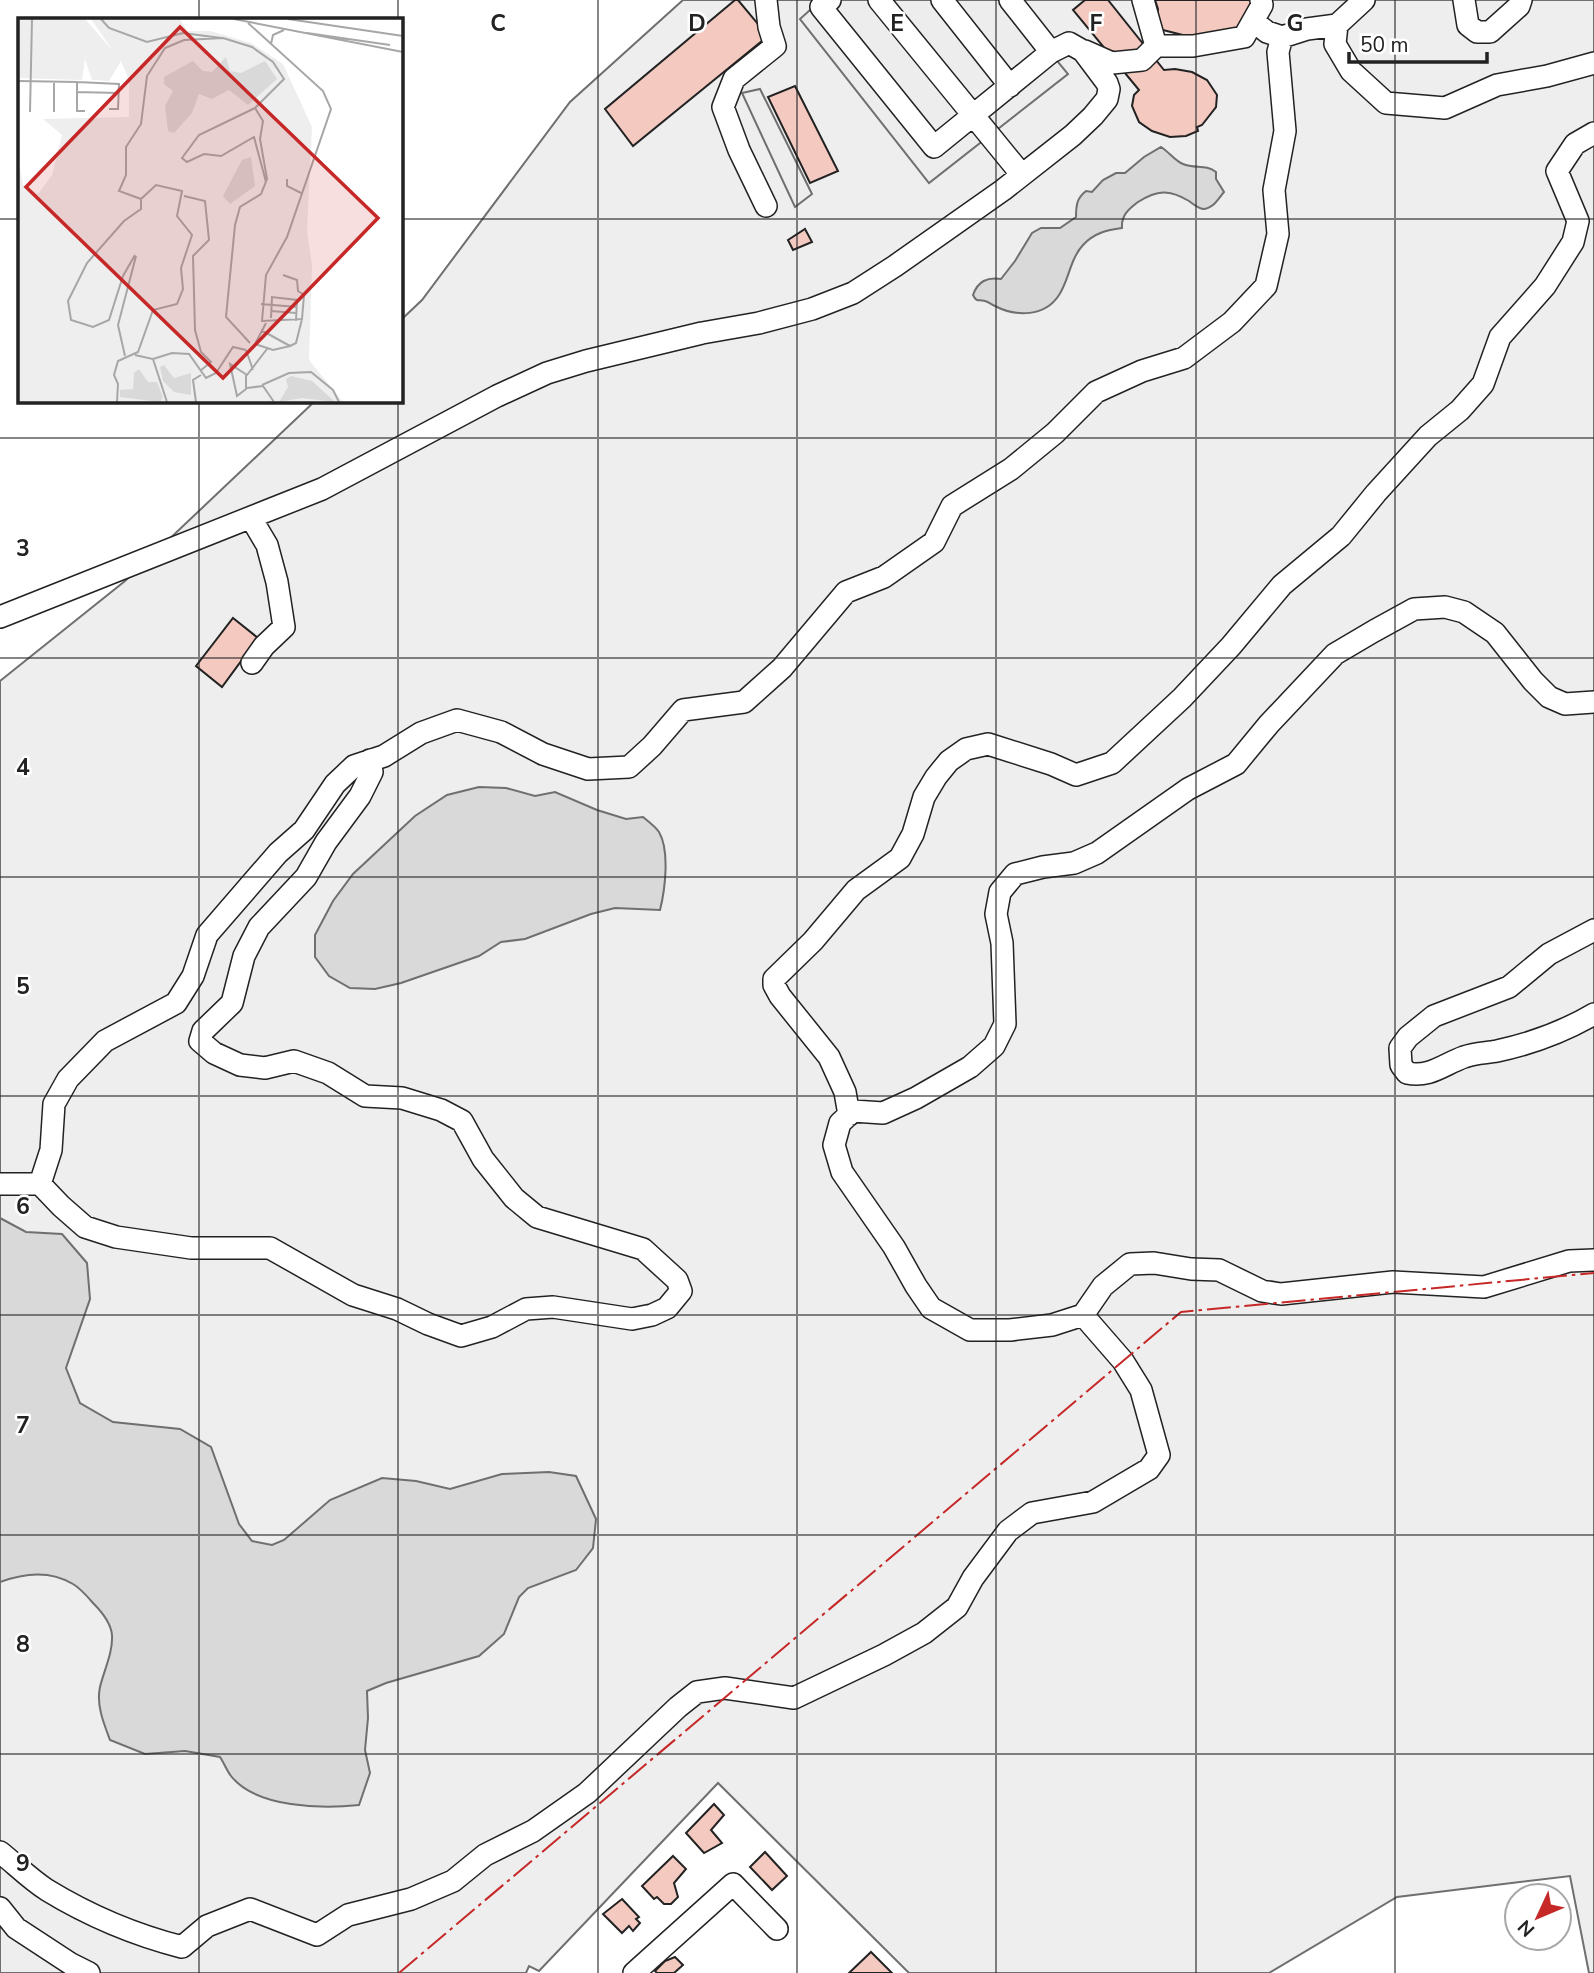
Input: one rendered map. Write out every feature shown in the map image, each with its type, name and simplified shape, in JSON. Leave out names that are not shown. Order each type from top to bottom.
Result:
[{"type":"street","points":[[766,0],[769,27],[775,46],[734,79],[723,107],[739,150],[766,206]]},
{"type":"street","points":[[830,0],[821,7],[934,148],[1051,52],[1069,43],[1112,63],[1142,60],[1156,46],[1193,46],[1244,37],[1262,5],[1261,0]]},
{"type":"street","points":[[879,0],[1023,175]]},
{"type":"street","points":[[942,0],[1010,86]]},
{"type":"street","points":[[1010,0],[1051,52]]},
{"type":"street","points":[[1143,0],[1156,46]]},
{"type":"street","points":[[1253,21],[1267,32],[1282,37],[1307,29],[1337,25],[1364,0]]},
{"type":"street","points":[[1464,0],[1468,25],[1477,32],[1490,33],[1519,6],[1521,0]]},
{"type":"street","points":[[1337,25],[1335,44],[1351,71],[1386,103],[1445,108],[1497,85],[1547,76],[1594,63]]},
{"type":"street","points":[[40,1184],[51,1150],[54,1104],[68,1079],[105,1041],[176,1003],[193,976],[207,935],[278,853],[304,830],[335,784],[354,766],[384,756],[421,733],[457,720],[501,732],[543,754],[588,769],[629,767],[652,746],[683,710],[744,702],[782,668],[846,592],[884,577],[934,542],[952,506],[1011,469],[1055,433],[1096,392],[1142,371],[1184,358],[1233,322],[1266,286],[1278,234],[1274,190],[1285,131],[1278,52],[1282,37]]},
{"type":"street","points":[[0,617],[322,489],[497,396],[547,373],[690,336],[759,323],[811,309],[853,293],[1003,190],[1093,116],[1107,99],[1109,89],[1083,51]]},
{"type":"street","points":[[849,1115],[845,1092],[830,1056],[780,996],[774,985],[774,978],[813,941],[856,890],[900,858],[913,834],[924,797],[949,761],[966,749],[988,744],[1076,775],[1112,763],[1182,698],[1231,646],[1282,585],[1341,536],[1428,436],[1460,410],[1483,384],[1500,337],[1545,286],[1573,242],[1578,221],[1557,171],[1575,144],[1594,133]]},
{"type":"street","points":[[251,518],[267,545],[277,582],[284,627],[264,646],[252,663]]},
{"type":"street","points":[[1594,702],[1565,704],[1549,698],[1495,633],[1464,612],[1446,607],[1415,610],[1374,631],[1335,654],[1269,724],[1236,764],[1188,789],[1097,853],[1074,863],[1016,874],[1000,891],[996,914],[1002,943],[1005,1024],[994,1046],[970,1067],[916,1098],[883,1113],[853,1111],[841,1123],[834,1145],[842,1172],[894,1247],[931,1308],[970,1330],[1010,1330],[1052,1325],[1083,1315],[1103,1286],[1130,1264],[1154,1263],[1219,1270],[1262,1291],[1281,1294],[1393,1282],[1484,1287],[1569,1261],[1594,1260]]},
{"type":"street","points":[[0,1184],[40,1184],[85,1227],[116,1237],[191,1248],[270,1248],[353,1295],[461,1336],[492,1327],[526,1309],[553,1307],[632,1319],[652,1315],[667,1308],[681,1291],[677,1280],[663,1265],[643,1249],[537,1217],[514,1198],[484,1159],[462,1121],[441,1110],[402,1098],[365,1096],[328,1073],[294,1061],[265,1068],[240,1065],[214,1053],[200,1041],[203,1031],[232,1003],[244,956],[259,927],[306,877],[360,796],[372,772],[370,761]]},
{"type":"street","points":[[1594,930],[1549,954],[1509,987],[1434,1016],[1408,1037],[1400,1048],[1401,1065],[1408,1073],[1419,1076],[1465,1057],[1499,1051],[1568,1029],[1594,1014]]},
{"type":"street","points":[[0,1852],[46,1889],[148,1938],[182,1947],[207,1926],[250,1909],[317,1934],[348,1914],[411,1899],[453,1881],[485,1855],[533,1831],[587,1793],[697,1692],[725,1688],[794,1698],[884,1655],[924,1633],[957,1607],[973,1578],[1008,1531],[1031,1513],[1093,1502],[1149,1469],[1159,1455],[1141,1390],[1123,1361],[1083,1315]]},
{"type":"street","points":[[644,1970],[733,1884],[777,1929]]},
{"type":"street","points":[[0,1908],[16,1928],[89,1973]]},
{"type":"shaded area","points":[[683,0],[1594,0],[1594,1973],[1589,1973],[1570,1876],[1503,1882],[1503,1884],[1397,1897],[1269,1973],[909,1973],[718,1783],[539,1971],[529,1966],[526,1973],[0,1973],[0,681],[125,581],[314,402],[402,402],[402,319],[422,300],[570,102]]},
{"type":"shaded area","points":[[821,0],[1007,0],[1068,74],[929,183],[800,19]]},
{"type":"shaded area","points":[[760,89],[812,194],[795,207],[742,93]]},
{"type":"shaded area","points":[[1161,147],[1183,164],[1216,172],[1216,179],[1224,192],[1207,209],[1169,193],[1151,195],[1138,202],[1124,216],[1122,228],[1101,233],[1083,245],[1059,295],[1046,308],[1030,313],[1012,312],[976,299],[973,295],[980,283],[987,279],[1001,279],[1032,233],[1041,228],[1060,228],[1076,217],[1078,202],[1086,191],[1092,192],[1103,180],[1116,173],[1125,173]]},
{"type":"shaded area","points":[[479,787],[506,788],[535,796],[555,792],[626,819],[643,817],[659,832],[664,849],[665,882],[660,910],[615,908],[591,914],[525,939],[501,942],[479,956],[401,983],[375,989],[350,988],[329,976],[315,957],[315,935],[333,901],[353,874],[415,816],[447,795]]},
{"type":"shaded area","points":[[0,1218],[26,1232],[62,1234],[87,1263],[90,1299],[66,1368],[80,1403],[113,1422],[180,1429],[211,1447],[239,1524],[252,1541],[272,1545],[284,1540],[330,1500],[382,1478],[416,1481],[450,1489],[502,1474],[549,1472],[576,1476],[596,1519],[593,1548],[576,1570],[528,1588],[519,1597],[504,1634],[479,1656],[367,1691],[365,1750],[370,1773],[359,1805],[309,1806],[273,1800],[242,1787],[231,1776],[220,1757],[185,1751],[145,1754],[110,1740],[99,1701],[112,1642],[110,1626],[105,1617],[81,1590],[55,1577],[37,1574],[0,1582]]},
{"type":"building","points":[[738,0],[768,36],[633,146],[605,109]]},
{"type":"building","points":[[1085,0],[1108,0],[1164,70],[1192,72],[1207,80],[1217,95],[1216,107],[1202,125],[1197,127],[1198,131],[1186,136],[1170,137],[1152,131],[1139,122],[1132,106],[1134,95],[1139,90],[1073,10]]},
{"type":"building","points":[[1155,0],[1252,0],[1234,48],[1155,28],[1158,9]]},
{"type":"building","points":[[795,86],[838,171],[810,183],[768,97]]},
{"type":"building","points":[[805,229],[812,242],[793,250],[788,240]]},
{"type":"building","points":[[233,618],[258,638],[222,687],[196,666]]},
{"type":"building","points":[[714,1804],[724,1815],[711,1830],[722,1843],[704,1853],[686,1833]]},
{"type":"building","points":[[765,1852],[787,1876],[772,1890],[750,1867]]},
{"type":"building","points":[[673,1856],[686,1869],[674,1883],[678,1897],[671,1904],[664,1904],[657,1897],[654,1899],[642,1886]]},
{"type":"building","points":[[622,1899],[639,1917],[636,1919],[640,1923],[633,1931],[629,1926],[622,1933],[603,1914]]},
{"type":"building","points":[[871,1952],[892,1973],[849,1973]]},
{"type":"building","points":[[675,1957],[683,1965],[674,1973],[655,1971],[665,1961]]},
{"type":"power","points":[[399,1973],[1181,1312],[1594,1273]]}]
